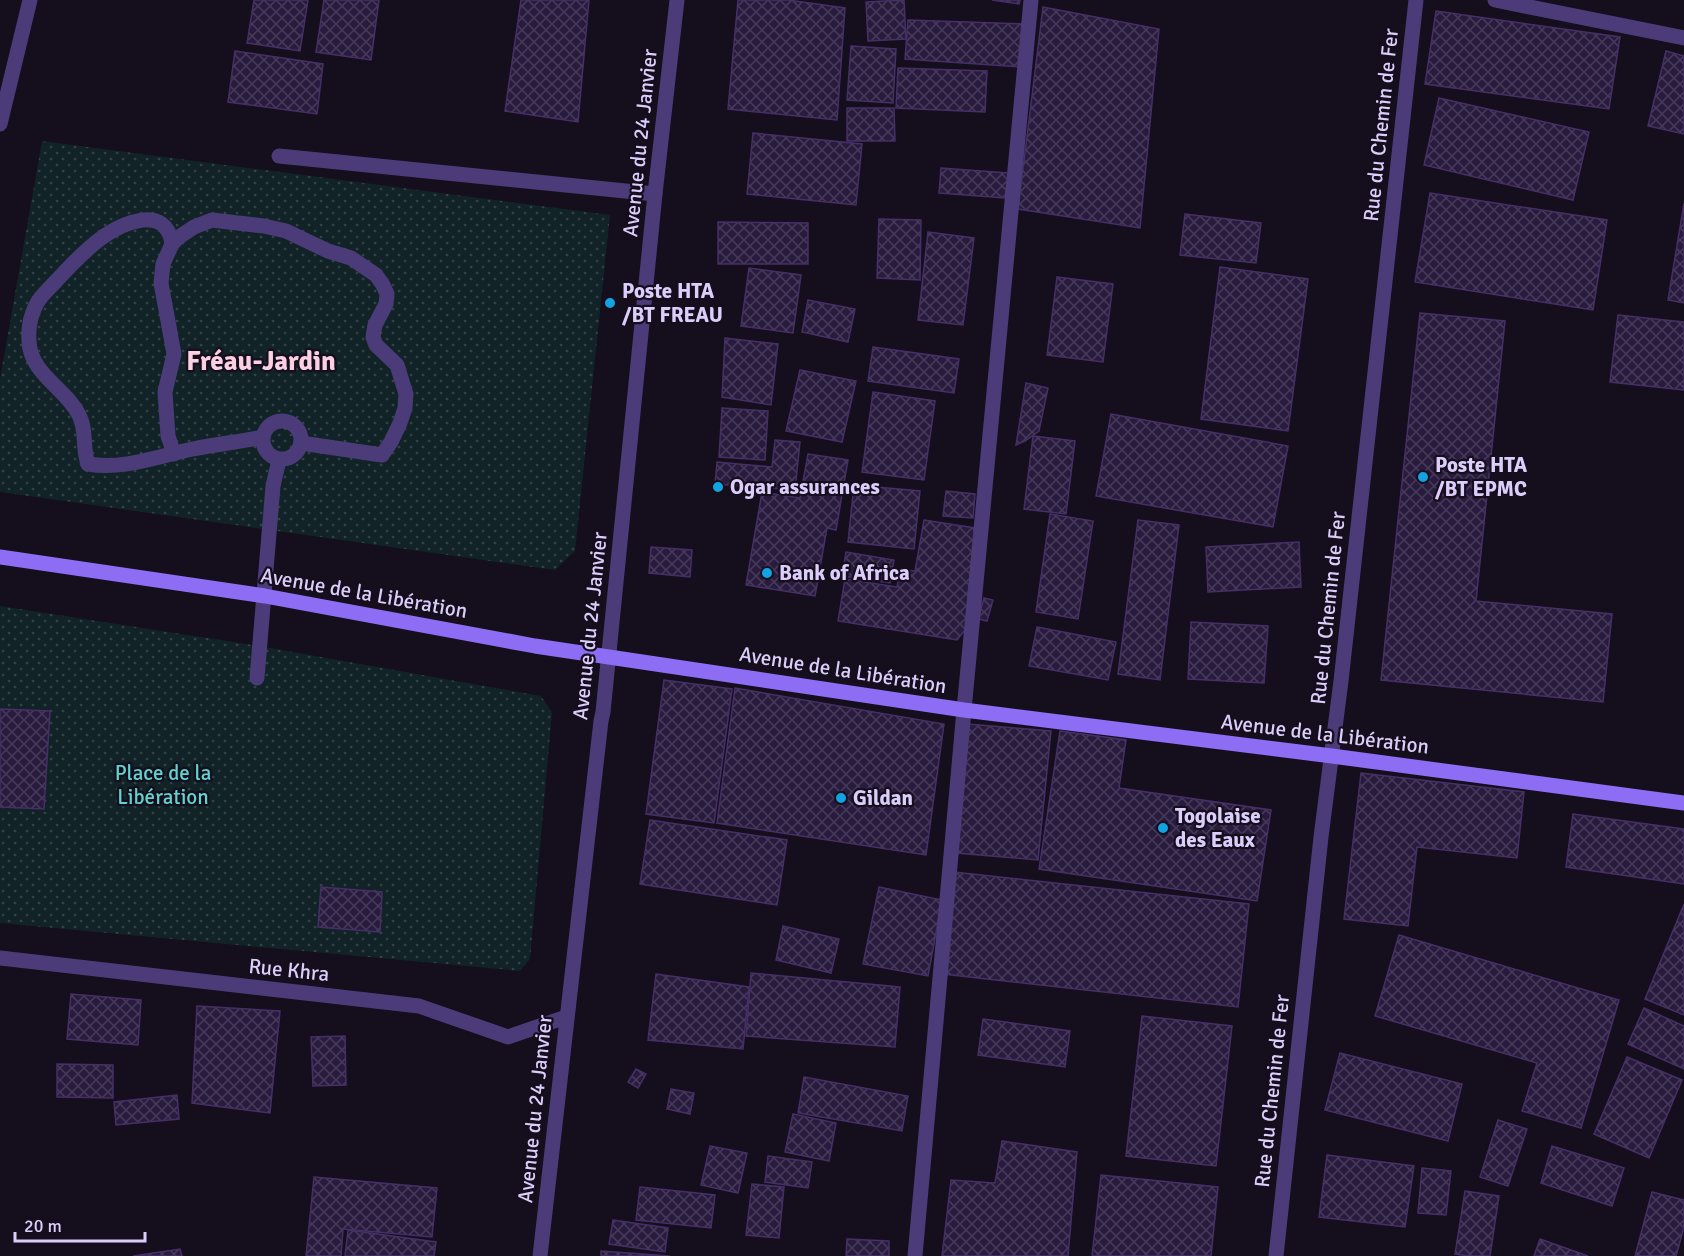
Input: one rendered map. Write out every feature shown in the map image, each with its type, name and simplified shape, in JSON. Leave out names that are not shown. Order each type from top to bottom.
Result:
[{"type":"main road","name":"Avenue de la Libération","points":[[0,557],[265,596],[535,646],[964,710],[1684,803]]},
{"type":"street","points":[[0,124],[30,0]]},
{"type":"street","name":"Avenue du 24 Janvier","points":[[540,1256],[603,712],[655,194],[677,0]]},
{"type":"street","points":[[915,1256],[1031,0]]},
{"type":"street","name":"Rue du Chemin de Fer","points":[[1276,1256],[1416,0]]},
{"type":"street","points":[[1495,0],[1684,38]]},
{"type":"street","points":[[279,156],[655,194]]},
{"type":"street","points":[[172,244],[171,234],[165,225],[154,219],[133,222],[111,231],[86,250],[37,303],[32,317],[29,340],[32,356],[50,383],[73,403],[81,417],[85,440],[84,454],[88,464],[102,466],[141,462],[263,437]]},
{"type":"street","points":[[174,454],[168,436],[165,392],[174,354],[163,304],[161,283],[163,264],[172,244],[179,237],[194,227],[212,220],[286,231],[328,251],[351,258],[376,275],[387,294],[386,303],[375,325],[373,337],[376,345],[397,365],[406,394],[405,408],[391,442],[382,455],[301,443]]},
{"type":"street","points":[[286,420],[295,425],[300,433],[301,443],[298,453],[290,458],[279,460],[270,456],[264,447],[263,437],[267,428],[275,422],[286,420]]},
{"type":"street","points":[[257,678],[273,486],[279,460]]},
{"type":"street","name":"Rue Khra","points":[[0,958],[419,1006],[508,1037],[566,1017]]},
{"type":"green space","points":[[42,141],[610,215],[575,551],[555,570],[0,492],[0,379]]},
{"type":"green space","name":"Place de la Libération","points":[[0,606],[259,646],[541,696],[552,712],[530,959],[520,971],[0,923]]},
{"type":"building","points":[[254,0],[308,0],[300,51],[247,43]]},
{"type":"building","points":[[324,0],[379,0],[371,60],[316,52]]},
{"type":"building","points":[[521,0],[589,0],[578,122],[505,111]]},
{"type":"building","points":[[738,0],[788,0],[845,8],[837,120],[728,109]]},
{"type":"building","points":[[904,0],[906,39],[868,41],[866,2]]},
{"type":"building","points":[[992,0],[1020,0],[1019,4]]},
{"type":"building","points":[[1043,7],[1159,29],[1140,228],[1018,209]]},
{"type":"building","points":[[1436,11],[1620,37],[1609,109],[1425,84]]},
{"type":"building","points":[[908,20],[1026,24],[1023,67],[905,59]]},
{"type":"building","points":[[851,46],[896,49],[893,103],[847,100]]},
{"type":"building","points":[[235,51],[323,64],[317,114],[228,102]]},
{"type":"building","points":[[1666,51],[1684,56],[1684,134],[1648,126]]},
{"type":"building","points":[[898,68],[987,71],[985,112],[896,108]]},
{"type":"building","points":[[1439,98],[1589,132],[1573,200],[1424,165]]},
{"type":"building","points":[[847,108],[894,108],[895,141],[847,141]]},
{"type":"building","points":[[753,133],[862,144],[856,205],[747,194]]},
{"type":"building","points":[[941,168],[1008,173],[1005,198],[939,193]]},
{"type":"building","points":[[1430,193],[1607,220],[1593,310],[1415,282]]},
{"type":"building","points":[[1684,203],[1684,303],[1668,300]]},
{"type":"building","points":[[1185,214],[1261,223],[1256,263],[1180,255]]},
{"type":"building","points":[[879,219],[921,220],[920,280],[877,278]]},
{"type":"building","points":[[718,222],[808,223],[808,264],[718,264]]},
{"type":"building","points":[[928,232],[974,238],[963,325],[918,320]]},
{"type":"building","points":[[1220,267],[1308,279],[1288,431],[1201,419]]},
{"type":"building","points":[[749,268],[801,275],[793,333],[741,326]]},
{"type":"building","points":[[1057,277],[1113,284],[1103,362],[1047,355]]},
{"type":"building","points":[[808,300],[855,309],[848,342],[802,332]]},
{"type":"building","points":[[1420,313],[1505,321],[1476,601],[1612,614],[1603,702],[1381,680]]},
{"type":"building","points":[[1618,315],[1684,322],[1684,390],[1610,382]]},
{"type":"building","points":[[725,338],[778,344],[771,405],[722,397]]},
{"type":"building","points":[[873,347],[959,359],[954,393],[868,381]]},
{"type":"building","points":[[800,370],[856,381],[842,442],[786,431]]},
{"type":"building","points":[[1026,383],[1048,388],[1039,431],[1016,445]]},
{"type":"building","points":[[873,392],[935,401],[924,480],[862,472]]},
{"type":"building","points":[[722,408],[768,411],[765,460],[719,457]]},
{"type":"building","points":[[1111,414],[1288,446],[1273,527],[1096,496]]},
{"type":"building","points":[[1033,436],[1075,441],[1066,514],[1024,509]]},
{"type":"building","points":[[775,440],[800,442],[795,490],[715,484],[717,462],[772,467]]},
{"type":"building","points":[[808,454],[848,460],[836,530],[827,528],[815,596],[746,585],[762,492],[800,498]]},
{"type":"building","points":[[854,485],[920,491],[914,549],[848,542]]},
{"type":"building","points":[[946,491],[975,494],[973,518],[943,516]]},
{"type":"building","points":[[1050,514],[1093,521],[1078,619],[1036,612]]},
{"type":"building","points":[[924,520],[975,528],[969,625],[957,640],[838,621],[845,579],[897,587],[900,569],[915,571]]},
{"type":"building","points":[[1138,520],[1179,525],[1160,680],[1118,674]]},
{"type":"building","points":[[1299,542],[1301,587],[1208,592],[1206,547]]},
{"type":"building","points":[[651,547],[692,550],[690,577],[649,573]]},
{"type":"building","points":[[846,552],[894,560],[890,583],[842,576]]},
{"type":"building","points":[[984,598],[993,600],[987,621],[978,619]]},
{"type":"building","points":[[1191,622],[1268,626],[1264,683],[1188,679]]},
{"type":"building","points":[[1037,627],[1116,642],[1108,680],[1029,666]]},
{"type":"building","points":[[664,680],[732,689],[714,823],[646,814]]},
{"type":"building","points":[[735,688],[944,724],[926,855],[717,823]]},
{"type":"building","points":[[0,709],[50,711],[44,809],[0,807]]},
{"type":"building","points":[[968,724],[1051,731],[1038,860],[956,853]]},
{"type":"building","points":[[1060,731],[1126,740],[1119,788],[1271,810],[1257,901],[1039,869]]},
{"type":"building","points":[[1361,773],[1524,792],[1517,858],[1417,847],[1408,926],[1344,919]]},
{"type":"building","points":[[1573,814],[1684,829],[1684,884],[1566,867]]},
{"type":"building","points":[[650,820],[787,840],[777,905],[640,884]]},
{"type":"building","points":[[954,872],[1249,904],[1238,1007],[943,974]]},
{"type":"building","points":[[321,887],[382,892],[380,932],[318,927]]},
{"type":"building","points":[[879,887],[942,900],[928,976],[863,964]]},
{"type":"building","points":[[1684,904],[1684,1015],[1645,999]]},
{"type":"building","points":[[783,926],[839,939],[831,973],[776,960]]},
{"type":"building","points":[[1399,935],[1619,1000],[1581,1128],[1522,1111],[1537,1063],[1375,1016]]},
{"type":"building","points":[[751,973],[900,987],[895,1047],[746,1036]]},
{"type":"building","points":[[656,974],[749,987],[743,1049],[648,1040]]},
{"type":"building","points":[[71,994],[141,1000],[138,1045],[67,1039]]},
{"type":"building","points":[[197,1006],[280,1011],[270,1113],[192,1103]]},
{"type":"building","points":[[1644,1008],[1684,1026],[1684,1069],[1628,1044]]},
{"type":"building","points":[[1142,1016],[1232,1026],[1216,1166],[1126,1156]]},
{"type":"building","points":[[983,1019],[1070,1031],[1065,1067],[978,1055]]},
{"type":"building","points":[[345,1036],[346,1085],[313,1086],[311,1037]]},
{"type":"building","points":[[1340,1053],[1462,1084],[1448,1141],[1325,1110]]},
{"type":"building","points":[[1627,1057],[1682,1080],[1649,1158],[1594,1134]]},
{"type":"building","points":[[57,1064],[113,1065],[113,1098],[57,1097]]},
{"type":"building","points":[[636,1069],[646,1074],[638,1088],[628,1082]]},
{"type":"building","points":[[804,1077],[908,1096],[902,1131],[798,1113]]},
{"type":"building","points":[[671,1089],[694,1093],[690,1114],[667,1109]]},
{"type":"building","points":[[177,1095],[179,1119],[116,1125],[114,1102]]},
{"type":"building","points":[[793,1114],[836,1123],[829,1161],[785,1152]]},
{"type":"building","points":[[1498,1120],[1527,1129],[1508,1186],[1480,1177]]},
{"type":"building","points":[[1002,1141],[1077,1152],[1068,1256],[942,1256],[951,1180],[995,1183]]},
{"type":"building","points":[[710,1146],[747,1153],[738,1193],[701,1185]]},
{"type":"building","points":[[1552,1146],[1624,1168],[1612,1206],[1541,1183]]},
{"type":"building","points":[[1327,1155],[1414,1166],[1405,1227],[1319,1217]]},
{"type":"building","points":[[768,1156],[812,1162],[808,1188],[765,1182]]},
{"type":"building","points":[[1422,1168],[1451,1171],[1446,1215],[1418,1213]]},
{"type":"building","points":[[1101,1175],[1218,1187],[1211,1256],[1092,1256]]},
{"type":"building","points":[[314,1177],[437,1188],[432,1237],[343,1229],[341,1256],[306,1256]]},
{"type":"building","points":[[752,1184],[784,1187],[779,1238],[746,1235]]},
{"type":"building","points":[[640,1187],[715,1195],[711,1228],[636,1220]]},
{"type":"building","points":[[1465,1191],[1499,1196],[1490,1256],[1455,1254]]},
{"type":"building","points":[[1652,1192],[1684,1200],[1684,1227],[1676,1256],[1635,1256]]},
{"type":"building","points":[[613,1220],[668,1228],[665,1252],[609,1244]]},
{"type":"building","points":[[348,1230],[436,1242],[434,1256],[345,1256]]},
{"type":"building","points":[[847,1239],[889,1241],[889,1256],[846,1256]]},
{"type":"building","points":[[1540,1239],[1588,1256],[1534,1256]]},
{"type":"building","points":[[180,1249],[182,1256],[133,1256]]},
{"type":"building","points":[[601,1251],[670,1256],[601,1256]]},
{"type":"place","name":"Poste HTA /BT FREAU","points":[[610,303]]},
{"type":"place","name":"Poste HTA /BT EPMC","points":[[1423,477]]},
{"type":"place","name":"Ogar assurances","points":[[718,487]]},
{"type":"place","name":"Bank of Africa","points":[[767,573]]},
{"type":"place","name":"Gildan","points":[[841,798]]},
{"type":"place","name":"Togolaise des Eaux","points":[[1163,828]]},
{"type":"district","name":"Fréau-Jardin","points":[[261,361]]}]
